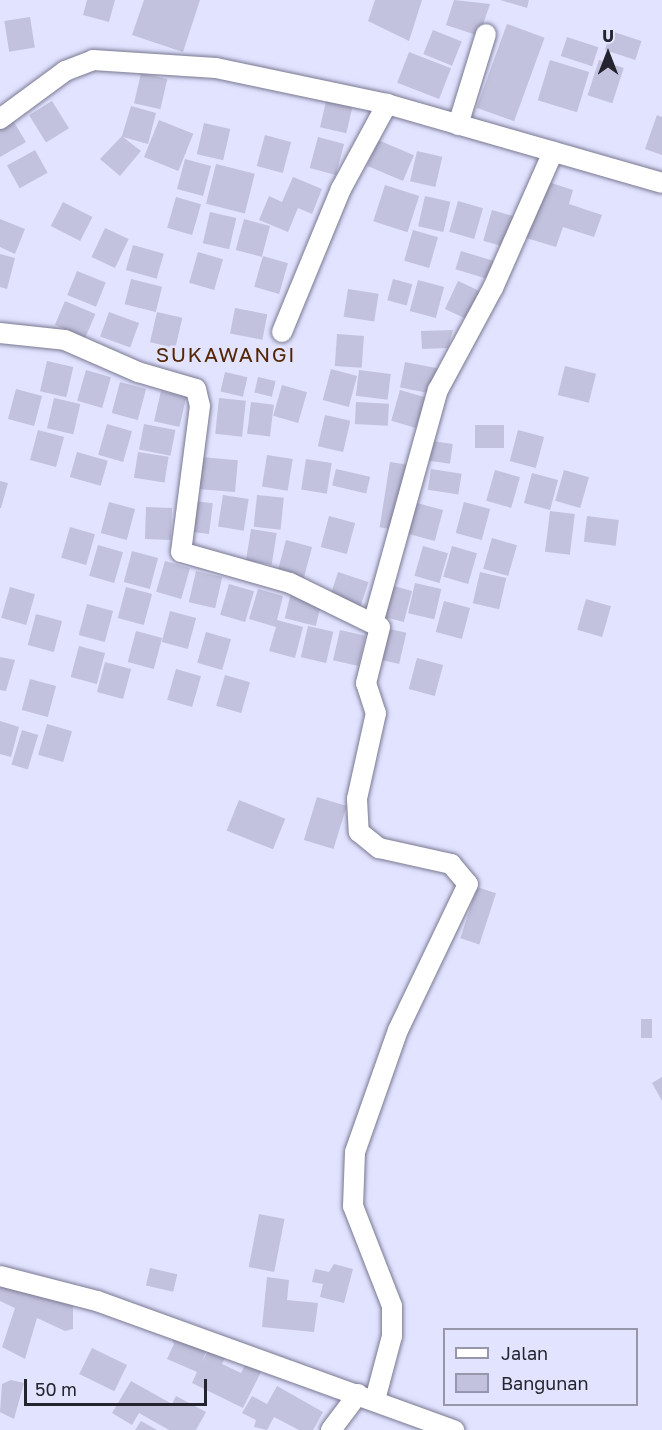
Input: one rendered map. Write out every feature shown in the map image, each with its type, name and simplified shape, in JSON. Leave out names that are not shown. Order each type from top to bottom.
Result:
[{"type":"street","points":[[458,124],[486,34]]},
{"type":"street","points":[[0,119],[65,71],[93,60],[216,68],[387,104],[662,183]]},
{"type":"street","points":[[282,332],[341,189],[387,104]]},
{"type":"street","points":[[374,620],[438,390],[493,288],[553,152]]},
{"type":"street","points":[[0,333],[64,340],[138,372],[196,389],[200,406],[181,552],[290,583],[374,620],[381,634],[366,683],[376,713],[357,799],[359,832],[379,848],[451,864],[468,884],[398,1030],[355,1152],[352,1206],[392,1306],[392,1336],[367,1397],[331,1430]]},
{"type":"street","points":[[0,1276],[97,1301],[454,1430]]},
{"type":"building","points":[[87,0],[115,0],[109,22],[83,15]]},
{"type":"building","points":[[144,0],[200,0],[183,52],[132,35]]},
{"type":"building","points":[[375,0],[422,0],[409,41],[368,21]]},
{"type":"building","points":[[454,0],[490,4],[479,36],[446,25]]},
{"type":"building","points":[[500,0],[529,0],[527,8]]},
{"type":"building","points":[[30,17],[35,48],[9,52],[4,21]]},
{"type":"building","points":[[507,24],[545,38],[514,121],[477,108]]},
{"type":"building","points":[[433,30],[462,42],[452,66],[423,54]]},
{"type":"building","points":[[611,31],[641,41],[635,60],[605,50]]},
{"type":"building","points":[[567,37],[598,47],[592,66],[561,56]]},
{"type":"building","points":[[409,52],[451,68],[439,99],[397,83]]},
{"type":"building","points":[[550,60],[589,72],[577,112],[538,100]]},
{"type":"building","points":[[599,60],[624,68],[612,103],[588,95]]},
{"type":"building","points":[[141,73],[167,79],[160,109],[134,103]]},
{"type":"building","points":[[327,97],[353,103],[346,133],[320,127]]},
{"type":"building","points":[[52,101],[69,128],[46,142],[29,115]]},
{"type":"building","points":[[131,106],[156,113],[148,144],[123,137],[141,151],[120,176],[100,159],[122,136]]},
{"type":"building","points":[[657,115],[662,117],[662,155],[645,149]]},
{"type":"building","points":[[12,119],[26,142],[0,157],[0,126]]},
{"type":"building","points":[[159,120],[193,134],[178,171],[144,157]]},
{"type":"building","points":[[204,123],[230,129],[223,160],[197,154]]},
{"type":"building","points":[[265,135],[291,142],[283,173],[257,166]]},
{"type":"building","points":[[318,137],[344,144],[336,175],[310,168]]},
{"type":"building","points":[[378,140],[414,155],[403,181],[367,166]]},
{"type":"building","points":[[35,150],[48,173],[20,188],[7,166]]},
{"type":"building","points":[[417,151],[442,157],[435,187],[410,181]]},
{"type":"building","points":[[185,159],[211,166],[203,196],[177,189]]},
{"type":"building","points":[[216,164],[255,174],[245,213],[206,204]]},
{"type":"building","points":[[293,177],[322,189],[312,214],[298,208],[288,232],[259,220],[269,196],[282,202]]},
{"type":"building","points":[[542,180],[573,190],[569,204],[602,215],[594,237],[563,227],[556,247],[523,237]]},
{"type":"building","points":[[385,185],[419,196],[407,232],[373,221]]},
{"type":"building","points":[[425,196],[450,202],[443,232],[418,226]]},
{"type":"building","points":[[176,197],[201,204],[192,235],[167,228]]},
{"type":"building","points":[[458,201],[483,208],[474,239],[449,232]]},
{"type":"building","points":[[63,202],[92,217],[80,241],[51,226]]},
{"type":"building","points":[[492,210],[517,217],[508,248],[483,241]]},
{"type":"building","points":[[210,212],[236,218],[229,249],[203,243]]},
{"type":"building","points":[[0,219],[25,229],[15,254],[0,247]]},
{"type":"building","points":[[244,219],[270,226],[262,257],[236,250]]},
{"type":"building","points":[[105,228],[129,239],[115,268],[91,257]]},
{"type":"building","points":[[413,230],[438,237],[429,268],[404,261]]},
{"type":"building","points":[[133,245],[164,254],[157,279],[126,270]]},
{"type":"building","points":[[461,251],[496,262],[491,280],[455,269]]},
{"type":"building","points":[[198,252],[223,259],[214,290],[189,283]]},
{"type":"building","points":[[0,254],[15,258],[7,289],[0,287]]},
{"type":"building","points":[[263,256],[288,263],[279,294],[254,287]]},
{"type":"building","points":[[77,271],[106,283],[96,307],[67,295]]},
{"type":"building","points":[[131,279],[162,287],[156,312],[125,304]]},
{"type":"building","points":[[393,279],[412,284],[407,305],[387,300]]},
{"type":"building","points":[[418,280],[444,287],[436,318],[410,311]]},
{"type":"building","points":[[458,281],[482,292],[468,320],[445,309]]},
{"type":"building","points":[[348,289],[379,294],[374,322],[344,317]]},
{"type":"building","points":[[65,301],[95,314],[85,338],[55,325]]},
{"type":"building","points":[[235,308],[267,314],[262,340],[230,334]]},
{"type":"building","points":[[109,312],[139,323],[130,347],[100,336]]},
{"type":"building","points":[[157,312],[182,318],[175,348],[150,342]]},
{"type":"building","points":[[453,330],[448,348],[422,349],[421,331]]},
{"type":"building","points":[[337,334],[364,336],[362,368],[335,366]]},
{"type":"building","points":[[47,361],[73,367],[66,397],[40,391]]},
{"type":"building","points":[[405,362],[437,368],[432,394],[400,388]]},
{"type":"building","points":[[565,366],[596,374],[589,403],[558,395]]},
{"type":"building","points":[[331,369],[357,376],[349,407],[323,400]]},
{"type":"building","points":[[86,370],[111,377],[102,408],[77,401]]},
{"type":"building","points":[[359,370],[391,374],[388,400],[356,396]]},
{"type":"building","points":[[225,372],[247,377],[243,397],[221,391]]},
{"type":"building","points":[[258,377],[276,381],[272,397],[254,393]]},
{"type":"building","points":[[120,382],[146,389],[138,420],[112,413]]},
{"type":"building","points":[[282,385],[307,392],[298,423],[273,416]]},
{"type":"building","points":[[16,389],[42,396],[34,426],[8,419]]},
{"type":"building","points":[[400,390],[425,397],[416,428],[391,421]]},
{"type":"building","points":[[161,391],[186,397],[179,427],[154,421]]},
{"type":"building","points":[[54,398],[80,404],[73,434],[47,428]]},
{"type":"building","points":[[219,398],[246,401],[242,437],[215,434]]},
{"type":"building","points":[[251,402],[274,405],[270,437],[247,434]]},
{"type":"building","points":[[356,402],[389,404],[388,426],[355,424]]},
{"type":"building","points":[[325,415],[350,421],[343,452],[318,446]]},
{"type":"building","points":[[107,424],[132,431],[123,462],[98,455]]},
{"type":"building","points":[[144,424],[175,430],[170,456],[139,450]]},
{"type":"building","points":[[475,425],[504,425],[504,448],[475,448]]},
{"type":"building","points":[[38,430],[64,437],[56,467],[30,460]]},
{"type":"building","points":[[518,430],[544,437],[536,468],[510,461]]},
{"type":"building","points":[[432,441],[453,444],[450,464],[429,461]]},
{"type":"building","points":[[77,452],[108,461],[101,486],[70,477]]},
{"type":"building","points":[[138,452],[169,457],[165,483],[134,478]]},
{"type":"building","points":[[267,455],[293,459],[288,491],[262,487]]},
{"type":"building","points":[[201,457],[238,460],[235,492],[198,489]]},
{"type":"building","points":[[306,459],[332,463],[327,494],[301,490]]},
{"type":"building","points":[[390,462],[408,465],[397,530],[380,527]]},
{"type":"building","points":[[336,469],[370,477],[366,493],[332,486]]},
{"type":"building","points":[[431,469],[462,474],[458,495],[428,490]]},
{"type":"building","points":[[495,470],[520,477],[511,508],[486,501]]},
{"type":"building","points":[[564,470],[589,477],[580,508],[555,501]]},
{"type":"building","points":[[532,473],[558,480],[550,510],[524,503]]},
{"type":"building","points":[[0,481],[8,483],[1,508],[0,508]]},
{"type":"building","points":[[223,495],[249,499],[244,531],[218,527]]},
{"type":"building","points":[[257,495],[284,498],[281,530],[254,527]]},
{"type":"building","points":[[187,500],[213,503],[209,534],[183,531]]},
{"type":"building","points":[[109,502],[135,509],[127,540],[101,533]]},
{"type":"building","points":[[464,502],[490,509],[482,540],[456,533]]},
{"type":"building","points":[[417,503],[443,510],[435,541],[409,534]]},
{"type":"building","points":[[146,507],[172,508],[171,540],[145,539]]},
{"type":"building","points":[[550,511],[575,514],[570,555],[545,552]]},
{"type":"building","points":[[329,516],[355,523],[347,554],[321,547]]},
{"type":"building","points":[[587,516],[619,520],[616,546],[584,542]]},
{"type":"building","points":[[70,527],[95,534],[86,565],[61,558]]},
{"type":"building","points":[[251,529],[277,533],[272,565],[246,561]]},
{"type":"building","points":[[492,538],[517,545],[508,576],[483,569]]},
{"type":"building","points":[[286,540],[312,547],[304,578],[278,571]]},
{"type":"building","points":[[98,545],[123,552],[114,583],[89,576]]},
{"type":"building","points":[[423,546],[448,553],[439,583],[414,576]]},
{"type":"building","points":[[452,546],[477,553],[468,584],[443,577]]},
{"type":"building","points":[[132,551],[158,558],[150,589],[124,582]]},
{"type":"building","points":[[165,561],[190,568],[181,599],[156,592]]},
{"type":"building","points":[[196,571],[222,577],[215,608],[189,602]]},
{"type":"building","points":[[338,572],[368,582],[360,608],[330,598]]},
{"type":"building","points":[[480,572],[506,578],[499,609],[473,603]]},
{"type":"building","points":[[415,583],[441,589],[434,619],[408,613]]},
{"type":"building","points":[[229,584],[254,591],[245,622],[220,615]]},
{"type":"building","points":[[386,584],[412,591],[404,622],[378,615]]},
{"type":"building","points":[[10,587],[35,594],[26,625],[1,618]]},
{"type":"building","points":[[126,587],[152,594],[144,625],[118,618]]},
{"type":"building","points":[[258,589],[283,596],[277,620],[303,627],[295,658],[269,651],[276,627],[249,619]]},
{"type":"building","points":[[291,593],[322,601],[316,626],[285,618]]},
{"type":"building","points":[[586,599],[611,606],[602,637],[577,630]]},
{"type":"building","points":[[444,601],[470,608],[462,639],[436,632]]},
{"type":"building","points":[[87,604],[113,611],[105,642],[79,635]]},
{"type":"building","points":[[170,611],[196,618],[188,649],[162,642]]},
{"type":"building","points":[[36,614],[62,621],[54,652],[28,645]]},
{"type":"building","points":[[308,626],[333,632],[326,663],[301,657]]},
{"type":"building","points":[[381,627],[406,633],[399,664],[374,658]]},
{"type":"building","points":[[340,630],[365,636],[358,666],[333,660]]},
{"type":"building","points":[[136,631],[162,638],[154,669],[128,662]]},
{"type":"building","points":[[206,632],[231,639],[222,670],[197,663]]},
{"type":"building","points":[[79,646],[105,653],[97,684],[71,677]]},
{"type":"building","points":[[0,657],[15,660],[6,691],[0,690]]},
{"type":"building","points":[[417,658],[443,665],[435,696],[409,689]]},
{"type":"building","points":[[105,662],[131,669],[123,699],[97,692]]},
{"type":"building","points":[[176,669],[201,676],[192,707],[167,700]]},
{"type":"building","points":[[225,675],[250,682],[241,713],[216,706]]},
{"type":"building","points":[[30,679],[56,686],[48,717],[22,710]]},
{"type":"building","points":[[0,721],[19,727],[11,757],[0,754]]},
{"type":"building","points":[[47,724],[72,731],[63,762],[38,755]]},
{"type":"building","points":[[22,730],[38,735],[28,769],[11,764]]},
{"type":"building","points":[[317,797],[347,806],[333,849],[304,840]]},
{"type":"building","points":[[239,800],[285,819],[273,849],[227,831]]},
{"type":"building","points":[[477,887],[496,893],[479,945],[460,938]]},
{"type":"building","points":[[641,1019],[652,1019],[652,1038],[641,1038]]},
{"type":"building","points":[[662,1077],[662,1101],[652,1083]]},
{"type":"building","points":[[259,1214],[285,1219],[274,1272],[249,1267]]},
{"type":"building","points":[[334,1264],[353,1269],[344,1303],[320,1297],[323,1284],[312,1282],[315,1269],[329,1272]]},
{"type":"building","points":[[150,1268],[177,1274],[173,1292],[146,1286]]},
{"type":"building","points":[[267,1277],[289,1280],[287,1300],[318,1303],[314,1332],[262,1327]]},
{"type":"building","points":[[0,1283],[73,1303],[73,1329],[65,1331],[37,1318],[25,1359],[2,1347],[15,1308],[0,1301]]},
{"type":"building","points":[[169,1329],[208,1347],[202,1362],[212,1343],[229,1349],[222,1364],[241,1373],[249,1357],[265,1364],[243,1408],[192,1383],[197,1372],[167,1359],[174,1344]]},
{"type":"building","points":[[92,1348],[127,1365],[114,1391],[79,1374]]},
{"type":"building","points":[[11,1380],[24,1383],[14,1419],[0,1412],[2,1384]]},
{"type":"building","points":[[131,1381],[172,1404],[176,1396],[206,1412],[196,1430],[169,1430],[139,1413],[132,1425],[112,1413]]},
{"type":"building","points":[[277,1386],[323,1412],[313,1430],[299,1430],[274,1417],[267,1430],[254,1427],[256,1420],[242,1413],[252,1396],[267,1404]]},
{"type":"building","points":[[141,1421],[157,1430],[135,1430]]},
{"type":"district","name":"SUKAWANGI","points":[[226,354]]}]
